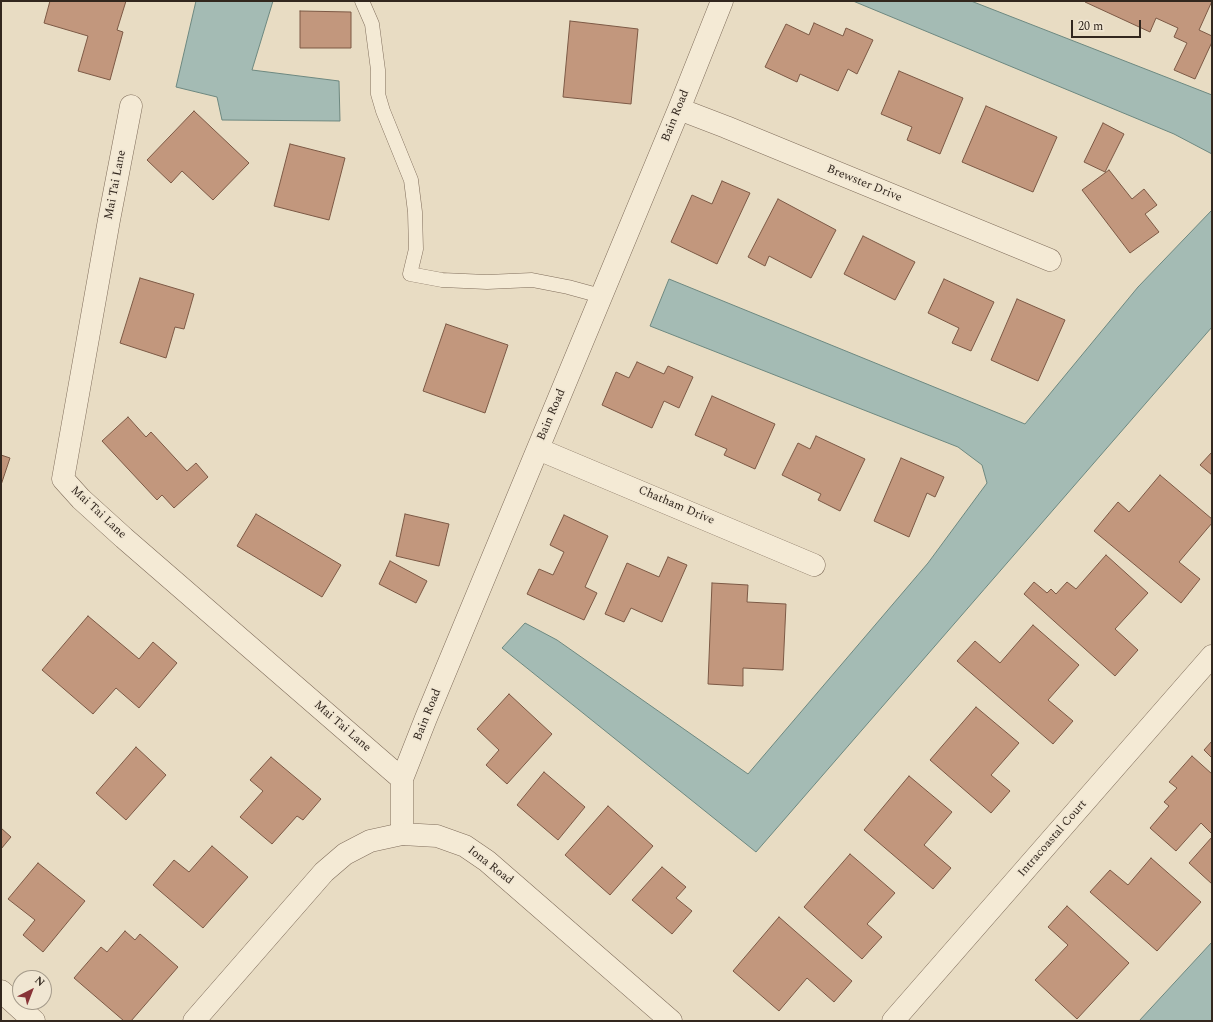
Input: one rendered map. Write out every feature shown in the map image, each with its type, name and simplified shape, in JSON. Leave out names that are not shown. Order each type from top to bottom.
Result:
[{"type":"street","name":"Bain Road","points":[[402,834],[402,779],[679,109],[722,1]]},
{"type":"street","name":"Mai Tai Lane","points":[[131,106],[63,479],[81,499],[124,538],[402,779]]},
{"type":"street","name":"Brewster Drive","points":[[679,109],[734,130],[1050,260]]},
{"type":"street","name":"Chatham Drive","points":[[538,448],[814,565]]},
{"type":"street","name":"Intracoastal Court","points":[[894,1021],[1212,656]]},
{"type":"street","name":"Iona Road","points":[[194,1021],[324,872],[345,854],[370,841],[402,834],[437,836],[465,846],[487,861],[671,1021]]},
{"type":"street","points":[[1,991],[34,1021]]},
{"type":"lane","points":[[362,1],[372,24],[378,70],[378,94],[383,111],[411,180],[415,212],[416,249],[410,274],[442,280],[487,282],[532,280],[601,296]]},
{"type":"water","points":[[196,1],[273,1],[252,70],[339,81],[340,121],[222,120],[217,97],[176,87]]},
{"type":"water","points":[[853,1],[971,1],[1212,95],[1212,154],[1174,134]]},
{"type":"water","points":[[1212,210],[1212,327],[756,852],[502,648],[525,623],[557,640],[748,774],[928,563],[987,483],[982,465],[958,447],[650,326],[669,279],[1025,424],[1138,287]]},
{"type":"water","points":[[1212,942],[1212,1021],[1139,1021]]},
{"type":"building","points":[[50,1],[126,1],[117,30],[123,32],[110,80],[78,71],[88,36],[44,23]]},
{"type":"building","points":[[1212,1],[1199,30],[1212,36],[1212,42],[1195,79],[1174,70],[1187,43],[1174,37],[1178,28],[1156,18],[1150,32],[1085,2]]},
{"type":"building","points":[[300,11],[351,12],[351,48],[300,48]]},
{"type":"building","points":[[570,21],[638,29],[631,104],[563,97]]},
{"type":"building","points":[[814,23],[843,36],[846,28],[873,40],[857,74],[848,69],[838,91],[800,74],[797,82],[765,67],[786,24],[809,35]]},
{"type":"building","points":[[899,71],[963,98],[940,154],[907,140],[912,127],[881,114]]},
{"type":"building","points":[[986,106],[1057,137],[1033,192],[962,162]]},
{"type":"building","points":[[194,111],[249,163],[213,200],[182,171],[171,183],[147,160]]},
{"type":"building","points":[[1103,123],[1124,134],[1105,172],[1084,162]]},
{"type":"building","points":[[290,144],[345,158],[329,220],[274,206]]},
{"type":"building","points":[[1109,170],[1132,199],[1144,189],[1157,205],[1145,214],[1159,232],[1130,253],[1082,190]]},
{"type":"building","points":[[722,181],[750,193],[717,264],[671,242],[692,195],[712,204]]},
{"type":"building","points":[[778,199],[836,230],[811,278],[769,256],[765,266],[748,257]]},
{"type":"building","points":[[863,236],[915,262],[895,300],[844,274]]},
{"type":"building","points":[[140,278],[194,294],[184,329],[175,327],[166,358],[120,343]]},
{"type":"building","points":[[944,279],[994,302],[971,351],[952,343],[959,328],[928,313]]},
{"type":"building","points":[[1017,299],[1065,320],[1038,381],[991,360]]},
{"type":"building","points":[[446,324],[508,345],[485,413],[423,391]]},
{"type":"building","points":[[637,362],[664,374],[668,366],[693,377],[679,408],[664,401],[652,428],[602,405],[616,372],[629,378]]},
{"type":"building","points":[[712,396],[775,424],[755,469],[724,455],[727,449],[695,435]]},
{"type":"building","points":[[128,417],[146,437],[151,432],[187,471],[196,463],[208,477],[174,508],[162,495],[157,500],[102,441]]},
{"type":"building","points":[[816,436],[865,459],[840,511],[818,500],[821,494],[782,475],[798,443],[810,449]]},
{"type":"building","points":[[1212,452],[1212,475],[1200,465]]},
{"type":"building","points":[[1,455],[10,458],[1,485]]},
{"type":"building","points":[[901,458],[944,477],[935,497],[927,493],[909,537],[874,521]]},
{"type":"building","points":[[1160,475],[1212,519],[1212,523],[1179,562],[1200,579],[1181,603],[1094,531],[1118,502],[1129,512]]},
{"type":"building","points":[[256,514],[341,565],[322,597],[237,546]]},
{"type":"building","points":[[405,514],[449,524],[439,566],[396,556]]},
{"type":"building","points":[[564,515],[608,536],[585,587],[597,593],[584,620],[527,594],[539,569],[553,575],[564,552],[550,545]]},
{"type":"building","points":[[1106,555],[1148,593],[1115,629],[1138,650],[1115,676],[1024,594],[1034,582],[1047,593],[1051,589],[1056,594],[1067,582],[1076,589]]},
{"type":"building","points":[[668,557],[687,565],[662,622],[631,608],[624,622],[605,614],[627,563],[659,577]]},
{"type":"building","points":[[390,561],[427,581],[416,603],[379,584]]},
{"type":"building","points":[[712,583],[748,585],[747,602],[786,604],[783,670],[743,668],[743,686],[708,684]]},
{"type":"building","points":[[88,616],[139,659],[153,642],[177,663],[139,708],[116,688],[93,714],[42,670]]},
{"type":"building","points":[[1033,625],[1079,665],[1048,700],[1073,721],[1053,744],[957,661],[975,641],[1000,663]]},
{"type":"building","points":[[509,694],[552,734],[507,784],[486,765],[499,750],[477,729]]},
{"type":"building","points":[[976,707],[1019,743],[991,775],[1010,791],[991,813],[930,760]]},
{"type":"building","points":[[1212,741],[1212,758],[1204,750]]},
{"type":"building","points":[[136,747],[166,775],[126,820],[96,793]]},
{"type":"building","points":[[1192,756],[1212,774],[1212,834],[1201,823],[1176,851],[1150,828],[1169,806],[1164,802],[1177,788],[1169,782]]},
{"type":"building","points":[[271,757],[321,799],[303,820],[297,816],[272,844],[240,817],[263,791],[250,780]]},
{"type":"building","points":[[544,772],[585,807],[558,840],[517,805]]},
{"type":"building","points":[[909,776],[952,812],[924,845],[951,868],[933,889],[864,830]]},
{"type":"building","points":[[608,806],[653,846],[610,895],[565,855]]},
{"type":"building","points":[[1,828],[11,837],[1,849]]},
{"type":"building","points":[[1212,837],[1212,884],[1189,863]]},
{"type":"building","points":[[212,846],[248,877],[203,928],[153,885],[174,860],[189,872]]},
{"type":"building","points":[[850,854],[895,893],[867,924],[882,937],[862,959],[804,907]]},
{"type":"building","points":[[1151,858],[1201,902],[1157,951],[1090,892],[1110,870],[1128,885]]},
{"type":"building","points":[[38,863],[85,901],[43,952],[23,935],[35,920],[8,899]]},
{"type":"building","points":[[662,867],[686,887],[676,898],[692,911],[672,934],[632,900]]},
{"type":"building","points":[[1067,906],[1129,963],[1077,1019],[1035,980],[1068,945],[1048,927]]},
{"type":"building","points":[[779,917],[852,981],[834,1002],[807,978],[779,1011],[733,971]]},
{"type":"building","points":[[125,931],[135,940],[140,934],[178,967],[131,1021],[124,1021],[74,978],[101,947],[107,952]]}]
